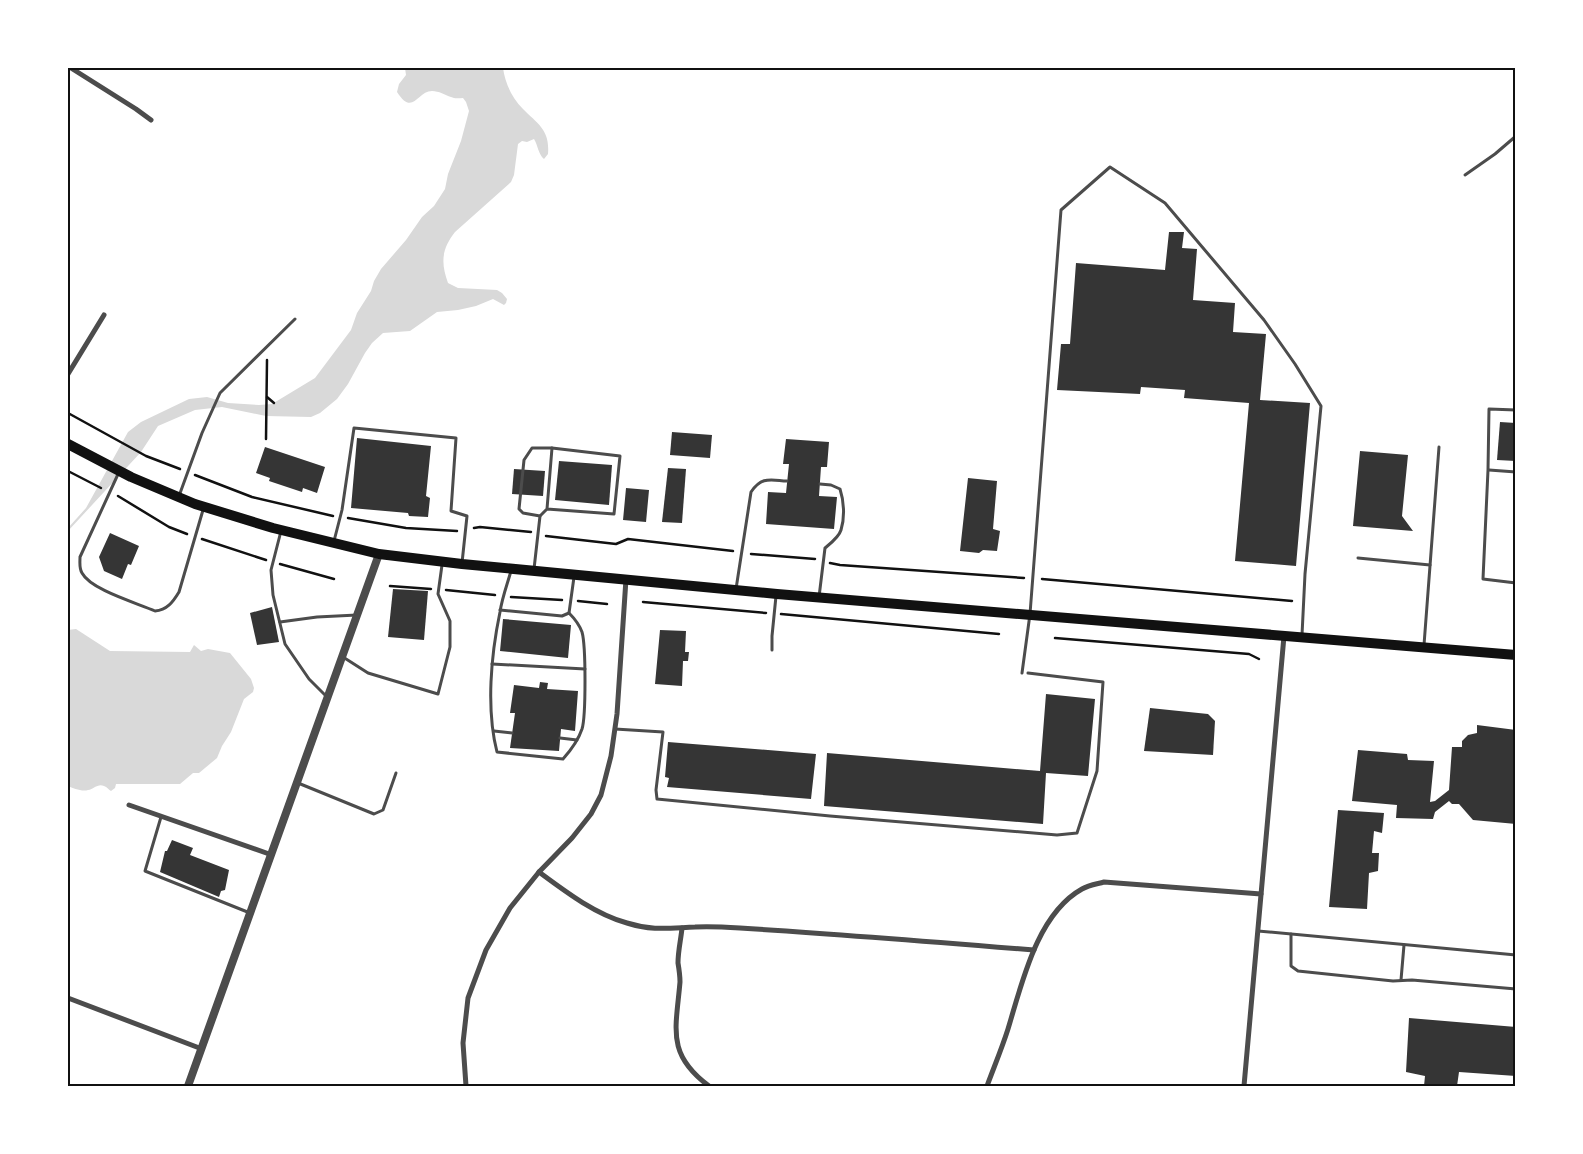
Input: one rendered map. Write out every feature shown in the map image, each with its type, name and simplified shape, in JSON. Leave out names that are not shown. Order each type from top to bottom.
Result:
[{"type":"main road","points":[[68,444],[131,477],[204,506],[281,530],[379,554],[462,564],[776,594],[1516,655]]},
{"type":"street","points":[[71,68],[150,120]]},
{"type":"street","points":[[68,374],[104,315]]},
{"type":"street","points":[[188,1086],[379,554]]},
{"type":"street","points":[[466,1086],[463,1043],[468,998],[486,950],[510,908],[539,872],[572,838],[591,814],[602,795],[614,729],[626,579]]},
{"type":"street","points":[[1244,1086],[1284,636]]},
{"type":"street","points":[[129,805],[272,855]]},
{"type":"street","points":[[539,872],[569,894],[596,910],[626,923],[648,928],[727,927],[1034,950]]},
{"type":"street","points":[[987,1086],[1034,950],[1049,922],[1064,903],[1082,888],[1104,882],[1261,894]]},
{"type":"street","points":[[682,928],[678,961],[680,980],[676,1010],[678,1047],[687,1067],[709,1086]]},
{"type":"street","points":[[68,998],[202,1049]]},
{"type":"lane","points":[[1465,174],[1495,154],[1516,136]]},
{"type":"lane","points":[[1022,673],[1030,614],[1061,210],[1110,167],[1165,204],[1264,320],[1295,364],[1321,406],[1305,574],[1302,638]]},
{"type":"lane","points":[[179,497],[210,412],[220,394],[295,319]]},
{"type":"lane","points":[[1516,410],[1489,409],[1488,470],[1482,579],[1516,583]]},
{"type":"lane","points":[[334,543],[354,428],[456,438],[451,511],[467,516],[462,564]]},
{"type":"lane","points":[[1424,648],[1438,447]]},
{"type":"lane","points":[[540,516],[523,513],[519,509],[524,460],[532,448],[552,448],[620,456],[614,514],[547,509]]},
{"type":"lane","points":[[534,570],[540,516],[547,509],[552,448]]},
{"type":"lane","points":[[1488,470],[1516,472]]},
{"type":"lane","points":[[119,471],[80,557],[80,568],[86,579],[95,586],[155,611],[168,606],[174,601],[179,592],[204,506]]},
{"type":"lane","points":[[736,590],[751,492],[757,484],[766,479],[787,481]]},
{"type":"lane","points":[[819,597],[825,548],[835,540],[841,530],[844,500],[840,489],[831,485],[820,484]]},
{"type":"lane","points":[[281,530],[271,570],[273,595],[285,644],[309,679],[328,698]]},
{"type":"lane","points":[[1358,558],[1430,565]]},
{"type":"lane","points":[[343,656],[368,673],[438,694],[450,647],[450,621],[438,594],[443,561]]},
{"type":"lane","points":[[511,568],[500,610],[492,664],[491,713],[497,752],[564,759],[577,740],[582,728],[585,669],[583,634],[578,622],[569,613]]},
{"type":"lane","points":[[569,613],[574,574]]},
{"type":"lane","points":[[772,650],[776,594]]},
{"type":"lane","points":[[500,610],[562,616],[569,613]]},
{"type":"lane","points":[[280,622],[317,617],[357,615]]},
{"type":"lane","points":[[492,664],[585,669]]},
{"type":"lane","points":[[614,729],[663,732],[656,790],[657,799],[1057,836],[1077,833],[1097,771],[1103,682],[1028,673]]},
{"type":"lane","points":[[494,731],[512,733]]},
{"type":"lane","points":[[560,738],[577,740]]},
{"type":"lane","points":[[298,782],[374,814],[383,810],[396,773]]},
{"type":"lane","points":[[162,816],[145,871],[251,913]]},
{"type":"lane","points":[[1258,931],[1516,955]]},
{"type":"lane","points":[[1291,934],[1291,966],[1298,972],[1516,989]]},
{"type":"lane","points":[[1401,980],[1404,945]]},
{"type":"path","points":[[266,439],[268,346]]},
{"type":"path","points":[[267,399],[274,403]]},
{"type":"path","points":[[68,414],[146,456],[252,497],[323,515],[406,528],[452,532],[480,526],[523,530],[554,538],[616,544],[628,539],[823,561],[840,565],[1032,578],[1292,601]]},
{"type":"path","points":[[68,471],[95,485]]},
{"type":"path","points":[[284,565],[334,579]]},
{"type":"path","points":[[643,602],[999,634]]},
{"type":"path","points":[[1055,638],[1249,654],[1260,659]]},
{"type":"shaded area","points":[[405,68],[503,68],[507,85],[512,95],[545,133],[548,154],[544,159],[540,155],[534,139],[527,142],[522,141],[518,144],[514,175],[511,182],[455,232],[445,251],[443,263],[448,283],[458,288],[497,290],[507,299],[506,303],[504,305],[493,299],[476,306],[437,312],[410,331],[383,333],[365,353],[348,384],[337,399],[320,413],[311,417],[266,416],[222,407],[195,410],[158,426],[141,452],[68,531],[68,528],[86,508],[128,432],[141,422],[189,399],[207,397],[228,403],[272,404],[315,378],[351,330],[357,313],[371,291],[381,269],[406,240],[422,217],[434,206],[445,189],[448,174],[461,141],[469,111],[463,98],[454,98],[435,91],[427,92],[411,103],[402,99],[397,92],[399,84],[406,75]]},
{"type":"shaded area","points":[[76,629],[110,651],[190,652],[194,645],[201,651],[208,649],[230,653],[251,679],[254,688],[253,692],[244,699],[231,732],[217,758],[199,773],[193,773],[180,784],[116,784],[115,788],[111,791],[102,785],[86,790],[78,790],[68,786],[68,630]]},
{"type":"building","points":[[1169,232],[1184,232],[1182,248],[1197,249],[1193,300],[1235,303],[1233,332],[1266,334],[1260,400],[1310,403],[1296,566],[1235,561],[1249,403],[1184,398],[1185,390],[1141,387],[1140,394],[1057,390],[1061,344],[1070,344],[1076,263],[1165,270]]},
{"type":"building","points":[[1500,422],[1516,423],[1516,461],[1497,460]]},
{"type":"building","points":[[672,432],[712,435],[710,458],[670,455]]},
{"type":"building","points":[[357,438],[431,446],[426,496],[430,498],[428,517],[409,516],[408,513],[351,508]]},
{"type":"building","points":[[786,439],[829,442],[827,467],[821,467],[819,496],[837,497],[834,529],[766,524],[768,492],[786,493],[789,464],[783,464]]},
{"type":"building","points":[[265,447],[325,467],[317,493],[303,488],[302,492],[269,481],[270,478],[256,473]]},
{"type":"building","points":[[1360,451],[1408,455],[1402,516],[1413,531],[1353,526]]},
{"type":"building","points":[[559,461],[612,465],[609,505],[555,500]]},
{"type":"building","points":[[668,468],[686,469],[682,523],[662,522]]},
{"type":"building","points":[[514,469],[545,471],[543,496],[512,494]]},
{"type":"building","points":[[968,478],[997,481],[993,529],[1000,531],[997,551],[983,550],[979,553],[960,551]]},
{"type":"building","points":[[626,488],[649,490],[646,522],[623,520]]},
{"type":"building","points":[[110,533],[139,546],[131,565],[128,564],[122,579],[104,571],[99,557]]},
{"type":"building","points":[[393,589],[428,591],[424,640],[388,637]]},
{"type":"building","points":[[272,607],[279,642],[257,645],[250,613]]},
{"type":"building","points":[[503,619],[571,625],[568,658],[500,651]]},
{"type":"building","points":[[660,630],[686,631],[685,652],[689,652],[688,661],[683,661],[682,686],[655,684]]},
{"type":"building","points":[[540,682],[548,683],[547,689],[578,691],[575,731],[561,729],[559,751],[510,748],[515,713],[510,713],[514,685],[539,688]]},
{"type":"building","points":[[1046,694],[1095,699],[1088,776],[1046,773],[1043,824],[824,806],[827,753],[1040,771]]},
{"type":"building","points":[[1150,708],[1208,714],[1215,721],[1213,755],[1144,751]]},
{"type":"building","points":[[1477,725],[1516,730],[1516,824],[1473,820],[1459,804],[1452,804],[1449,801],[1435,812],[1433,819],[1396,818],[1397,805],[1352,801],[1358,750],[1407,754],[1408,760],[1434,761],[1430,802],[1435,801],[1449,790],[1452,747],[1462,747],[1462,741],[1468,735],[1477,733]]},
{"type":"building","points":[[668,742],[816,754],[811,799],[667,787],[669,778],[665,777]]},
{"type":"building","points":[[1338,810],[1384,813],[1382,833],[1374,831],[1372,853],[1379,853],[1378,871],[1369,873],[1367,909],[1329,907]]},
{"type":"building","points":[[172,840],[193,848],[190,855],[229,870],[225,890],[221,891],[219,897],[160,872],[165,851],[167,851]]},
{"type":"building","points":[[1409,1018],[1516,1027],[1516,1076],[1459,1072],[1457,1086],[1424,1086],[1425,1076],[1406,1072]]}]
